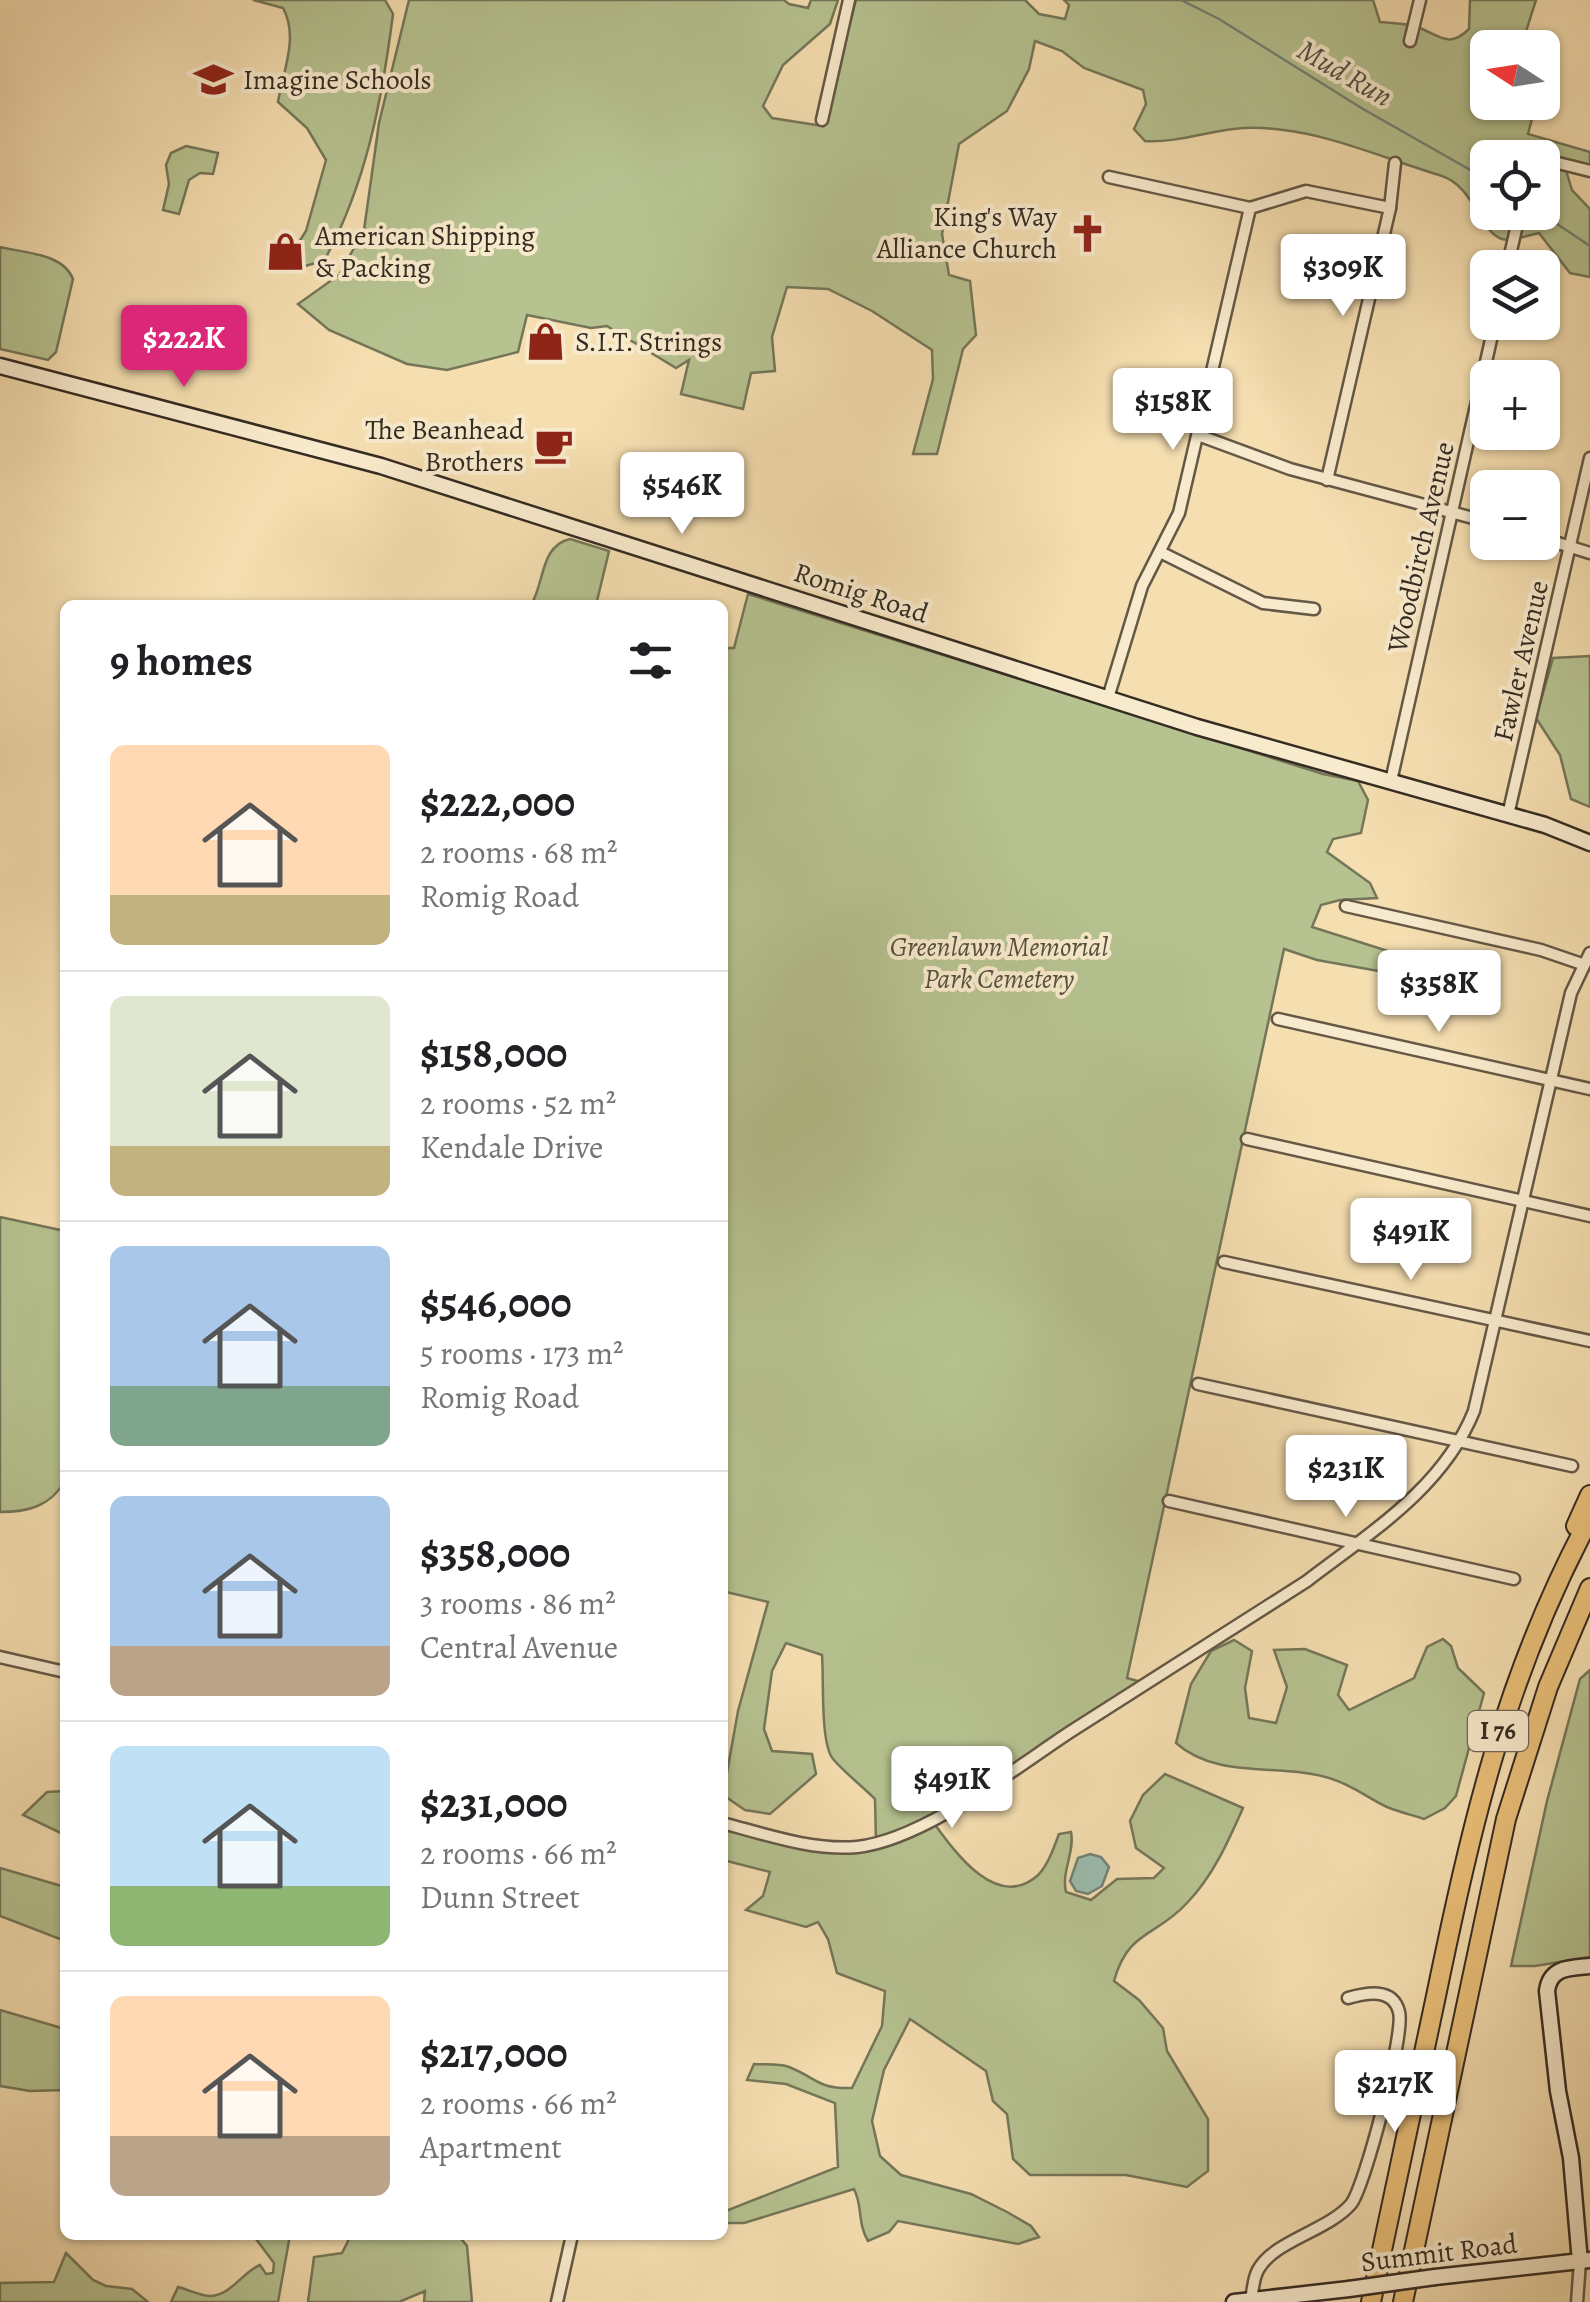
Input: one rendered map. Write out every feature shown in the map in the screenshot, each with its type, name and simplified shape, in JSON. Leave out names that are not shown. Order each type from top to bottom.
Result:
[{"type":"highway","points":[[1546,1608],[1590,1495]]},
{"type":"highway","name":"I 76","points":[[1371,2302],[1482,1787],[1515,1682],[1590,1518]]},
{"type":"highway","name":"I 76","points":[[1402,2302],[1506,1819],[1548,1686],[1590,1588]]},
{"type":"street","points":[[822,120],[849,0]]},
{"type":"street","points":[[1410,41],[1420,0]]},
{"type":"street","points":[[1327,480],[1390,208],[1396,163]]},
{"type":"street","points":[[1560,164],[1590,171]]},
{"type":"street","points":[[1109,177],[1250,208],[1306,192],[1390,208]]},
{"type":"street","points":[[1108,698],[1142,586],[1179,513],[1250,208]]},
{"type":"street","name":"Woodbirch Avenue","points":[[1391,781],[1491,340]]},
{"type":"street","name":"Romig Road","points":[[0,366],[381,466],[1108,698],[1589,842]]},
{"type":"street","points":[[1198,435],[1327,480],[1470,516]]},
{"type":"street","name":"Fawler Avenue","points":[[1508,815],[1590,458]]},
{"type":"street","points":[[1560,543],[1590,552]]},
{"type":"street","points":[[1160,552],[1263,603],[1314,609]]},
{"type":"street","points":[[1346,906],[1541,950],[1582,964]]},
{"type":"street","points":[[728,1824],[830,1847],[857,1847],[887,1840],[946,1812],[1307,1581],[1426,1486],[1462,1442],[1474,1412],[1570,993],[1590,954]]},
{"type":"street","points":[[1278,1019],[1590,1089]]},
{"type":"street","points":[[1247,1139],[1590,1216]]},
{"type":"street","points":[[1224,1262],[1590,1341]]},
{"type":"street","points":[[1198,1384],[1572,1466]]},
{"type":"street","points":[[1169,1501],[1514,1579]]},
{"type":"street","points":[[0,1657],[60,1671]]},
{"type":"street","points":[[1577,2302],[1585,2261],[1558,2091],[1547,1991],[1552,1976],[1560,1969],[1590,1966]]},
{"type":"street","points":[[1251,2300],[1256,2275],[1264,2262],[1337,2216],[1359,2191],[1396,2048],[1400,2014],[1384,1995],[1348,1998]]},
{"type":"street","points":[[558,2302],[571,2240]]},
{"type":"street","name":"Summit Road","points":[[1234,2302],[1585,2261]]},
{"type":"green space","points":[[253,0],[385,0],[393,14],[377,110],[351,202],[324,261],[301,267],[294,258],[297,245],[306,231],[326,160],[307,128],[278,102],[290,42],[283,8]]},
{"type":"green space","points":[[409,0],[784,0],[808,8],[811,0],[838,0],[830,24],[783,65],[763,106],[772,118],[823,126],[856,0],[1025,0],[1039,14],[1065,19],[1069,5],[1064,0],[1373,0],[1380,22],[1415,26],[1455,39],[1469,29],[1470,0],[1536,0],[1526,30],[1470,30],[1470,120],[1532,120],[1528,134],[1549,140],[1470,140],[1470,200],[1451,180],[1439,175],[1294,131],[1244,128],[1145,141],[1134,129],[1146,104],[1143,90],[1084,68],[1062,51],[1035,41],[1029,69],[1007,111],[959,144],[942,234],[949,275],[970,281],[976,335],[963,349],[937,454],[913,454],[933,379],[932,350],[872,311],[828,289],[787,287],[772,337],[775,371],[751,373],[743,409],[681,394],[689,360],[676,368],[607,326],[591,328],[527,315],[518,352],[447,370],[407,364],[329,330],[298,304],[339,275],[364,230],[379,123]]},
{"type":"green space","points":[[1560,143],[1590,152],[1590,171],[1564,164],[1572,190],[1590,209],[1590,277],[1570,273],[1560,260],[1560,250],[1552,250],[1539,233],[1510,240],[1490,230],[1560,230]]},
{"type":"green space","points":[[186,146],[218,153],[213,174],[200,173],[189,180],[179,214],[163,210],[169,184],[166,165],[171,153]]},
{"type":"green space","points":[[0,247],[52,259],[68,270],[73,279],[56,352],[48,360],[0,349]]},
{"type":"green space","points":[[570,539],[609,551],[597,600],[533,600],[548,557],[560,543]]},
{"type":"green space","name":"Greenlawn Memorial Park Cemetery","points":[[748,594],[1323,774],[1358,781],[1368,800],[1361,833],[1333,839],[1327,852],[1370,883],[1377,898],[1321,905],[1312,927],[1391,952],[1395,974],[1317,960],[1284,949],[1127,1678],[1148,1684],[931,1819],[976,1872],[1006,1886],[1021,1885],[1037,1876],[1059,1834],[1071,1832],[1066,1892],[1091,1900],[1117,1879],[1154,1878],[1164,1868],[1136,1848],[1130,1821],[1143,1795],[1165,1774],[1243,1808],[1205,1882],[1176,1914],[1135,1943],[1114,1981],[1139,2000],[1163,2028],[1167,2051],[1208,2119],[1208,2171],[1187,2187],[1126,2175],[1030,2175],[1013,2159],[1007,2114],[993,2101],[986,2071],[910,2019],[884,2070],[872,2121],[880,2156],[901,2175],[971,2194],[1031,2226],[1039,2237],[1018,2244],[898,2221],[889,2232],[868,2241],[854,2189],[744,2223],[728,2223],[728,2210],[838,2167],[835,2103],[786,2084],[747,2080],[754,2064],[785,2066],[824,2085],[852,2088],[882,2026],[885,1991],[837,1973],[828,1939],[818,1922],[806,1927],[746,1910],[763,1896],[770,1872],[728,1861],[728,1824],[815,1845],[876,1842],[875,1799],[829,1751],[824,1725],[822,1655],[786,1643],[772,1671],[764,1729],[772,1751],[812,1754],[816,1774],[770,1814],[745,1810],[728,1798],[728,1767],[738,1711],[768,1602],[728,1592],[728,648],[734,648]]},
{"type":"green space","points":[[1590,656],[1590,807],[1571,799],[1560,755],[1536,718],[1553,658]]},
{"type":"green space","points":[[0,1217],[60,1230],[60,1488],[37,1506],[0,1512]]},
{"type":"green space","points":[[1443,1639],[1451,1646],[1458,1668],[1484,1693],[1456,1796],[1445,1808],[1424,1819],[1387,1807],[1332,1779],[1231,1767],[1193,1755],[1176,1743],[1191,1684],[1211,1651],[1234,1640],[1252,1651],[1245,1688],[1249,1718],[1276,1723],[1287,1687],[1274,1650],[1305,1649],[1347,1665],[1338,1695],[1349,1710],[1414,1678],[1427,1647]]},
{"type":"green space","points":[[1590,1670],[1590,1957],[1511,1966],[1547,1801],[1580,1679]]},
{"type":"green space","points":[[60,1791],[60,1833],[23,1815],[47,1792]]},
{"type":"green space","points":[[0,1868],[60,1886],[60,1939],[0,1916]]},
{"type":"green space","points":[[0,2010],[60,2028],[60,2090],[0,2086]]},
{"type":"green space","points":[[257,2240],[289,2240],[278,2302],[171,2302],[178,2287],[206,2296],[217,2295],[260,2265],[266,2274],[273,2273],[274,2263]]},
{"type":"green space","points":[[348,2240],[462,2240],[467,2246],[472,2302],[424,2302],[425,2291],[399,2302],[308,2302],[314,2257],[342,2253]]},
{"type":"green space","points":[[66,2253],[93,2280],[132,2289],[148,2302],[0,2302],[0,2283],[54,2282]]},
{"type":"shaded area","points":[[1090,1854],[1101,1857],[1109,1867],[1102,1886],[1088,1894],[1076,1891],[1070,1881],[1078,1858]]},
{"type":"waterway","name":"Mud Run","points":[[1181,0],[1470,170]]},
{"type":"waterway","name":"Mud Run","points":[[1560,226],[1590,246]]},
{"type":"place","name":"Imagine Schools","points":[[213,80]]},
{"type":"place","name":"King's Way Alliance Church","points":[[1087,233]]},
{"type":"place","name":"American Shipping & Packing","points":[[285,252]]},
{"type":"place","name":"S.I.T. Strings","points":[[545,342]]},
{"type":"place","name":"The Beanhead Brothers","points":[[554,446]]}]
